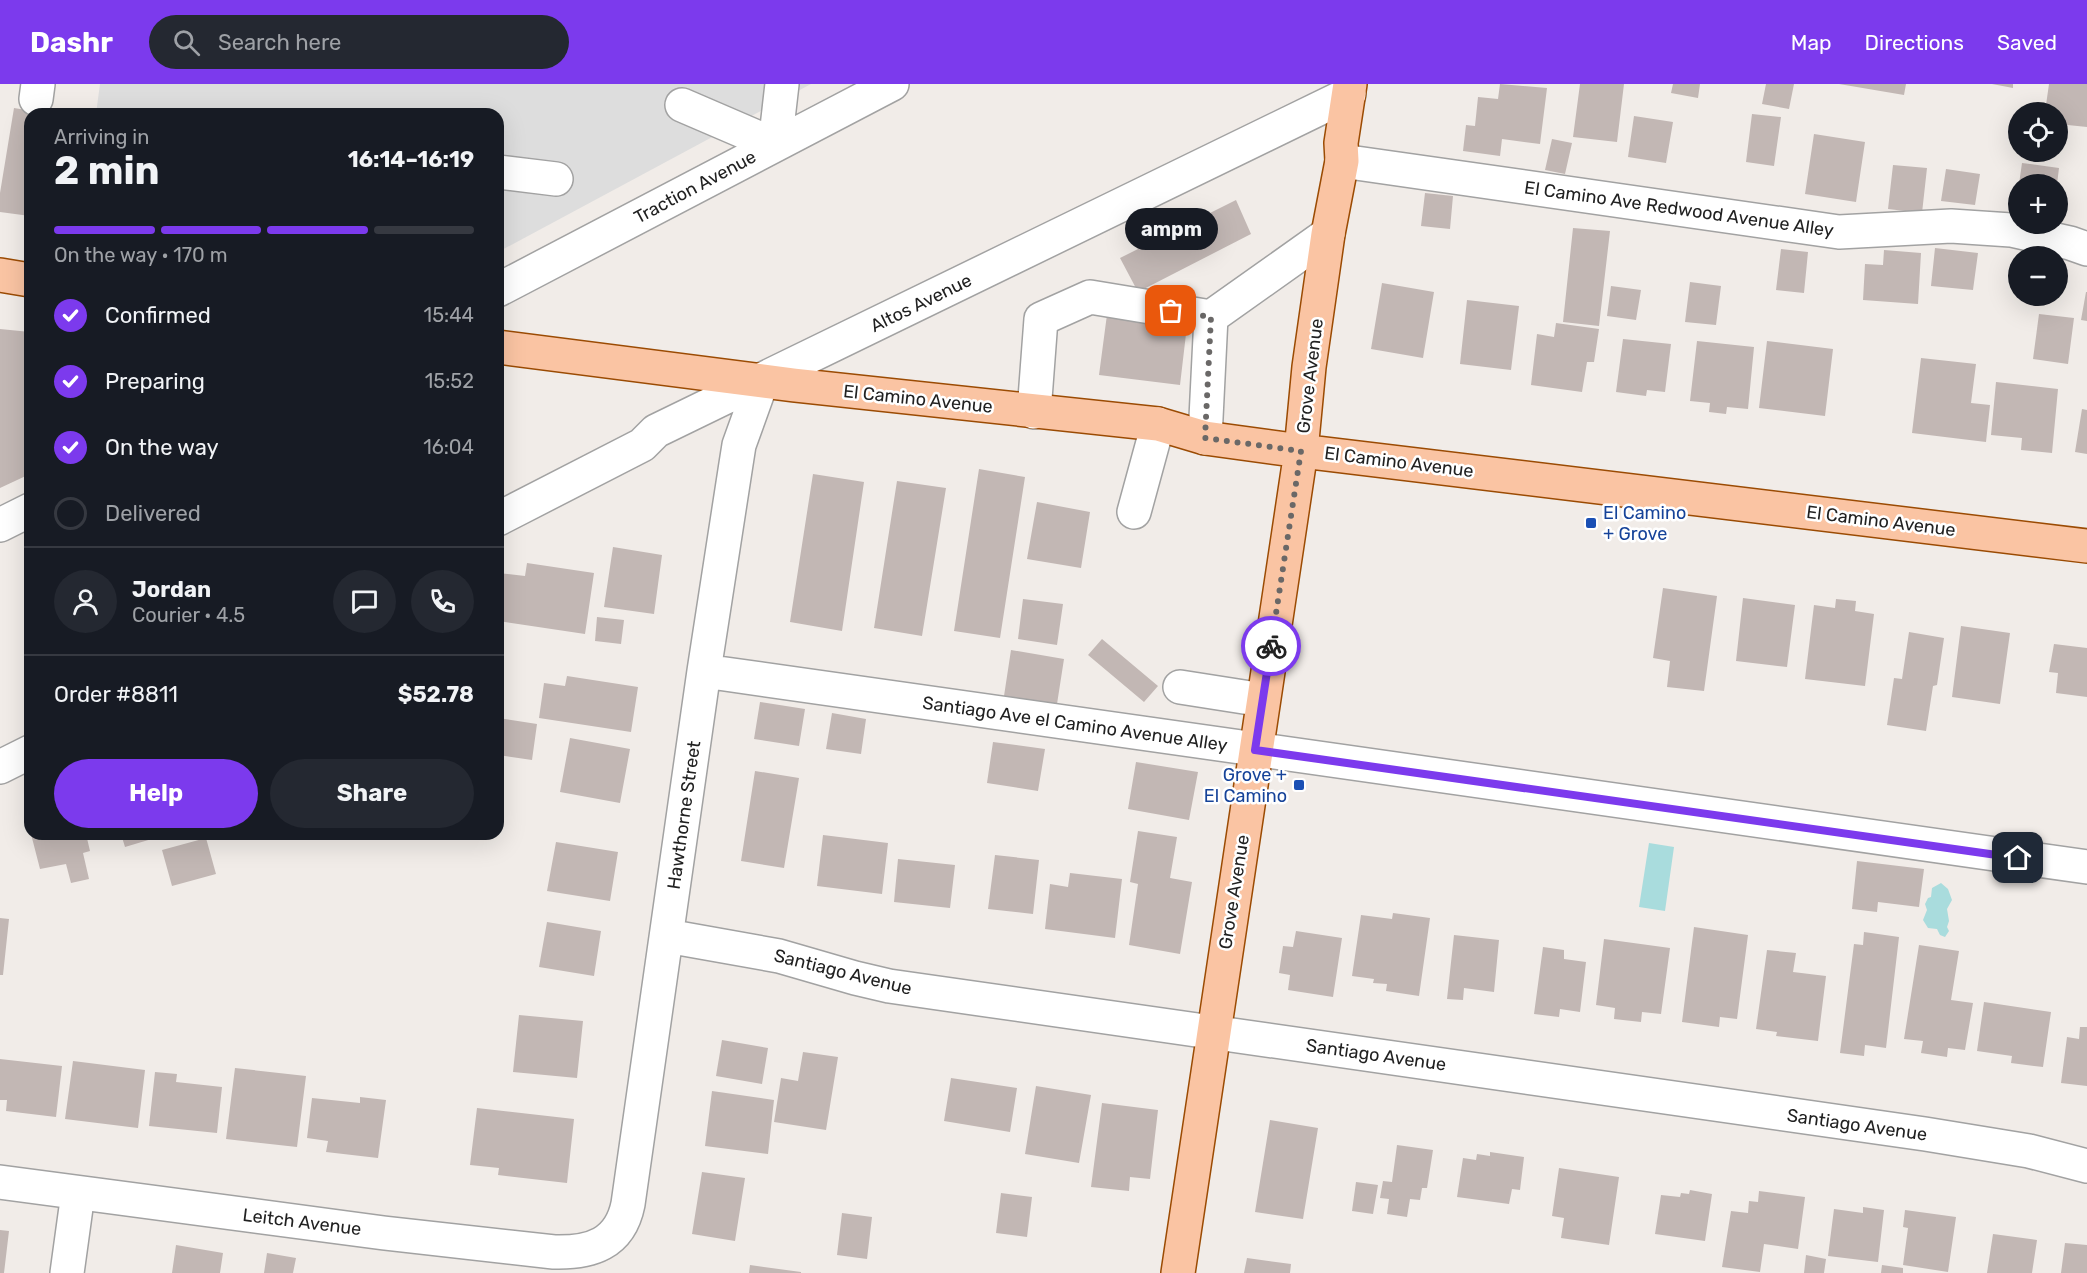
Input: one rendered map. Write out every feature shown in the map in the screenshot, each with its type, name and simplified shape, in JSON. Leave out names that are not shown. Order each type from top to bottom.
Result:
[{"type":"main road","name":"Grove Avenue","points":[[1178,1273],[1301,451],[1309,367],[1328,234],[1342,161],[1341,143],[1349,89]]},
{"type":"main road","points":[[0,275],[24,279]]},
{"type":"main road","name":"El Camino Avenue","points":[[504,348],[762,381],[1158,424],[1205,438],[1301,451],[2087,546]]},
{"type":"street","points":[[682,105],[775,145],[782,84]]},
{"type":"street","name":"Traction Avenue","points":[[504,287],[892,84]]},
{"type":"street","name":"Altos Avenue","points":[[504,516],[642,445],[656,431],[762,381],[1349,89]]},
{"type":"street","name":"El Camino Ave Redwood Avenue Alley","points":[[1342,161],[1839,232],[1961,227],[2011,230],[2087,249]]},
{"type":"street","points":[[504,173],[556,179]]},
{"type":"street","points":[[1034,412],[1041,319],[1089,297],[1211,317],[1328,234]]},
{"type":"street","points":[[1205,438],[1211,317]]},
{"type":"street","name":"Hawthorne Street","points":[[603,1244],[620,1227],[626,1216],[739,445],[762,381]]},
{"type":"street","points":[[1134,512],[1158,424]]},
{"type":"street","points":[[0,525],[24,513]]},
{"type":"street","name":"Santiago Ave el Camino Avenue Alley","points":[[704,672],[2087,867]]},
{"type":"street","points":[[1180,687],[1263,700]]},
{"type":"street","points":[[0,767],[24,755]]},
{"type":"street","name":"Santiago Avenue","points":[[667,936],[779,956],[889,986],[1925,1134],[2029,1151],[2087,1166]]},
{"type":"street","name":"Leitch Avenue","points":[[0,1182],[554,1252],[572,1253],[603,1244]]},
{"type":"street","points":[[67,1273],[78,1193]]},
{"type":"shaded area","points":[[100,84],[811,84],[504,249],[504,108],[97,108]]},
{"type":"water","points":[[1649,843],[1674,847],[1665,911],[1639,907]]},
{"type":"water","points":[[1941,883],[1948,889],[1952,900],[1947,909],[1949,931],[1945,937],[1940,935],[1937,929],[1928,928],[1923,920],[1927,910],[1925,904],[1931,897],[1932,888]]},
{"type":"building","points":[[1500,84],[1547,88],[1540,144],[1502,139],[1500,156],[1463,151],[1466,125],[1475,126],[1478,97],[1498,99]]},
{"type":"building","points":[[1580,84],[1624,84],[1617,142],[1573,137]]},
{"type":"building","points":[[1673,84],[1700,84],[1698,98],[1671,93]]},
{"type":"building","points":[[1766,84],[1794,84],[1789,109],[1762,104]]},
{"type":"building","points":[[1839,84],[1906,84],[1904,95]]},
{"type":"building","points":[[1992,84],[2013,84],[2013,88]]},
{"type":"building","points":[[2049,84],[2087,84],[2087,127],[2068,125],[2068,102],[2046,102]]},
{"type":"building","points":[[14,108],[24,110],[24,215],[0,212],[0,193]]},
{"type":"building","points":[[1752,114],[1781,117],[1774,166],[1746,162]]},
{"type":"building","points":[[1634,116],[1673,122],[1666,163],[1628,157]]},
{"type":"building","points":[[1814,134],[1865,142],[1856,202],[1805,194]]},
{"type":"building","points":[[1552,139],[1572,143],[1565,174],[1545,170]]},
{"type":"building","points":[[2022,163],[2059,168],[2058,174],[2020,174]]},
{"type":"building","points":[[1893,165],[1927,168],[1922,213],[1888,209]]},
{"type":"building","points":[[1946,169],[1980,174],[1975,205],[1941,201]]},
{"type":"building","points":[[1425,193],[1453,196],[1450,229],[1421,226]]},
{"type":"building","points":[[1236,200],[1251,234],[1138,292],[1120,258]]},
{"type":"building","points":[[1573,228],[1610,231],[1599,326],[1563,322]]},
{"type":"building","points":[[1935,248],[1978,253],[1973,290],[1931,286]]},
{"type":"building","points":[[1781,249],[1808,252],[1804,293],[1776,290]]},
{"type":"building","points":[[1884,250],[1921,253],[1918,304],[1863,300],[1865,264],[1883,265]]},
{"type":"building","points":[[1690,282],[1721,286],[1716,325],[1685,322]]},
{"type":"building","points":[[1382,283],[1434,292],[1423,358],[1371,349]]},
{"type":"building","points":[[1611,286],[1641,290],[1636,320],[1607,316]]},
{"type":"building","points":[[2087,292],[2087,321],[2081,320]]},
{"type":"building","points":[[1467,300],[1519,306],[1511,370],[1460,364]]},
{"type":"building","points":[[1108,307],[1188,317],[1180,385],[1099,375]]},
{"type":"building","points":[[2039,314],[2074,318],[2068,364],[2033,359]]},
{"type":"building","points":[[1556,323],[1599,329],[1594,362],[1587,362],[1582,392],[1531,385],[1537,334],[1554,337]]},
{"type":"building","points":[[0,329],[24,331],[24,477],[0,488]]},
{"type":"building","points":[[1623,339],[1671,344],[1665,392],[1647,390],[1646,396],[1616,392]]},
{"type":"building","points":[[1697,341],[1754,347],[1748,409],[1727,407],[1726,414],[1709,412],[1710,403],[1690,401]]},
{"type":"building","points":[[1767,341],[1833,349],[1825,416],[1759,408]]},
{"type":"building","points":[[1921,358],[1976,364],[1971,403],[1990,405],[1986,442],[1912,433]]},
{"type":"building","points":[[1996,382],[2058,389],[2052,453],[2021,450],[2022,438],[1991,435]]},
{"type":"building","points":[[2082,409],[2087,410],[2087,454],[2075,452]]},
{"type":"building","points":[[979,469],[1025,477],[1000,638],[954,631]]},
{"type":"building","points":[[813,474],[864,482],[842,631],[790,622]]},
{"type":"building","points":[[897,481],[946,488],[922,636],[874,628]]},
{"type":"building","points":[[1037,502],[1090,512],[1081,568],[1027,559]]},
{"type":"building","points":[[613,547],[662,555],[654,614],[604,607]]},
{"type":"building","points":[[527,563],[594,573],[585,634],[504,622],[504,574],[525,576]]},
{"type":"building","points":[[1663,588],[1717,596],[1704,691],[1667,687],[1670,661],[1653,658]]},
{"type":"building","points":[[1743,598],[1795,605],[1787,667],[1736,661]]},
{"type":"building","points":[[1023,599],[1063,604],[1057,645],[1018,639]]},
{"type":"building","points":[[1836,599],[1856,601],[1855,611],[1874,614],[1865,686],[1805,679],[1814,605],[1835,608]]},
{"type":"building","points":[[597,617],[624,620],[621,644],[595,641]]},
{"type":"building","points":[[1961,626],[2010,633],[2000,704],[1952,697]]},
{"type":"building","points":[[1909,632],[1944,638],[1937,685],[1933,686],[1926,731],[1887,725],[1894,678],[1902,679]]},
{"type":"building","points":[[1102,639],[1158,686],[1144,702],[1088,655]]},
{"type":"building","points":[[2054,644],[2087,648],[2087,697],[2056,693],[2058,673],[2049,672]]},
{"type":"building","points":[[1011,650],[1064,659],[1057,704],[1004,696]]},
{"type":"building","points":[[567,676],[638,687],[631,732],[539,718],[544,683],[565,686]]},
{"type":"building","points":[[760,702],[805,709],[799,746],[754,739]]},
{"type":"building","points":[[832,713],[866,719],[861,754],[826,749]]},
{"type":"building","points":[[504,719],[537,724],[532,760],[504,756]]},
{"type":"building","points":[[570,738],[630,749],[620,803],[560,792]]},
{"type":"building","points":[[993,742],[1045,749],[1038,791],[987,783]]},
{"type":"building","points":[[1136,762],[1198,772],[1189,820],[1128,809]]},
{"type":"building","points":[[755,771],[799,778],[784,868],[741,861]]},
{"type":"building","points":[[1138,831],[1177,837],[1170,878],[1192,882],[1180,954],[1129,945],[1138,884],[1130,882]]},
{"type":"building","points":[[823,835],[888,843],[882,894],[817,886]]},
{"type":"building","points":[[33,840],[87,840],[90,851],[83,853],[89,879],[71,883],[66,864],[40,869]]},
{"type":"building","points":[[123,840],[148,840],[125,847]]},
{"type":"building","points":[[207,840],[216,874],[172,886],[162,850]]},
{"type":"building","points":[[556,842],[618,852],[610,901],[547,891]]},
{"type":"building","points":[[995,855],[1039,860],[1033,914],[988,909]]},
{"type":"building","points":[[898,859],[955,865],[950,908],[894,902]]},
{"type":"building","points":[[1857,861],[1924,869],[1919,907],[1878,902],[1877,912],[1852,909]]},
{"type":"building","points":[[1070,873],[1122,879],[1115,938],[1045,929],[1050,884],[1068,887]]},
{"type":"building","points":[[1393,913],[1430,918],[1419,996],[1386,991],[1387,984],[1373,983],[1374,979],[1352,976],[1361,915],[1392,919]]},
{"type":"building","points":[[0,918],[9,919],[3,975],[0,975]]},
{"type":"building","points":[[547,922],[601,931],[594,976],[539,967]]},
{"type":"building","points":[[1694,927],[1748,935],[1737,1019],[1720,1017],[1719,1027],[1682,1022]]},
{"type":"building","points":[[1296,931],[1342,938],[1333,997],[1288,990],[1290,975],[1279,973],[1283,946],[1293,947]]},
{"type":"building","points":[[1864,932],[1899,937],[1886,1048],[1865,1045],[1864,1056],[1840,1053],[1854,944],[1863,945]]},
{"type":"building","points":[[1454,935],[1499,940],[1494,992],[1464,988],[1463,1000],[1447,999]]},
{"type":"building","points":[[1604,939],[1670,948],[1661,1014],[1642,1012],[1641,1022],[1614,1019],[1615,1008],[1596,1005]]},
{"type":"building","points":[[1919,945],[1959,951],[1951,1000],[1973,1003],[1965,1050],[1948,1048],[1947,1057],[1921,1053],[1923,1041],[1904,1039]]},
{"type":"building","points":[[1543,947],[1564,950],[1564,959],[1586,962],[1580,1012],[1560,1009],[1559,1017],[1534,1014]]},
{"type":"building","points":[[1767,950],[1796,953],[1793,972],[1826,976],[1818,1041],[1776,1036],[1777,1032],[1756,1029]]},
{"type":"building","points":[[1984,1002],[2051,1012],[2043,1067],[2011,1063],[2012,1056],[1977,1051]]},
{"type":"building","points":[[519,1015],[583,1021],[577,1078],[513,1072]]},
{"type":"building","points":[[2080,1027],[2087,1027],[2087,1086],[2061,1083],[2067,1037],[2079,1039]]},
{"type":"building","points":[[722,1040],[768,1048],[762,1084],[716,1076]]},
{"type":"building","points":[[803,1052],[838,1057],[826,1130],[774,1122],[781,1078],[798,1081]]},
{"type":"building","points":[[0,1059],[62,1066],[56,1117],[6,1111],[7,1100],[0,1100]]},
{"type":"building","points":[[73,1061],[145,1070],[138,1128],[65,1119]]},
{"type":"building","points":[[235,1068],[306,1076],[297,1147],[226,1139]]},
{"type":"building","points":[[155,1072],[177,1074],[176,1082],[222,1087],[217,1133],[149,1126]]},
{"type":"building","points":[[951,1078],[1017,1088],[1010,1132],[944,1121]]},
{"type":"building","points":[[1036,1086],[1091,1095],[1079,1163],[1025,1154]]},
{"type":"building","points":[[712,1091],[774,1100],[768,1154],[705,1146]]},
{"type":"building","points":[[360,1097],[386,1100],[378,1158],[326,1152],[328,1141],[307,1138],[312,1098],[360,1103]]},
{"type":"building","points":[[1102,1103],[1158,1110],[1150,1179],[1130,1177],[1129,1191],[1091,1187]]},
{"type":"building","points":[[477,1108],[574,1119],[567,1183],[498,1175],[499,1168],[470,1165]]},
{"type":"building","points":[[1270,1120],[1318,1128],[1303,1219],[1255,1212]]},
{"type":"building","points":[[1397,1145],[1433,1150],[1427,1188],[1422,1188],[1420,1200],[1410,1199],[1407,1217],[1387,1214],[1389,1199],[1380,1198],[1383,1181],[1392,1182]]},
{"type":"building","points":[[1490,1152],[1524,1157],[1520,1190],[1512,1189],[1509,1204],[1457,1197],[1463,1158],[1476,1160],[1477,1154],[1490,1156]]},
{"type":"building","points":[[1559,1168],[1619,1177],[1609,1245],[1561,1238],[1564,1218],[1552,1216]]},
{"type":"building","points":[[702,1172],[745,1178],[735,1241],[692,1234]]},
{"type":"building","points":[[1356,1182],[1378,1185],[1373,1214],[1352,1211]]},
{"type":"building","points":[[1690,1190],[1712,1194],[1705,1241],[1655,1234],[1661,1195],[1680,1197],[1681,1193],[1689,1194]]},
{"type":"building","points":[[1759,1191],[1805,1197],[1798,1249],[1764,1244],[1760,1272],[1722,1267],[1731,1211],[1748,1213],[1749,1201],[1758,1202]]},
{"type":"building","points":[[1001,1193],[1032,1197],[1027,1237],[996,1233]]},
{"type":"building","points":[[1863,1207],[1884,1210],[1878,1262],[1828,1256],[1834,1209],[1863,1213]]},
{"type":"building","points":[[1905,1210],[1956,1217],[1948,1272],[1903,1265],[1908,1228],[1903,1227]]},
{"type":"building","points":[[842,1213],[872,1217],[867,1259],[837,1255]]},
{"type":"building","points":[[0,1230],[9,1231],[4,1273],[0,1273]]},
{"type":"building","points":[[1993,1234],[2037,1240],[2032,1273],[1987,1273]]},
{"type":"building","points":[[2065,1243],[2087,1245],[2087,1273],[2061,1273]]},
{"type":"building","points":[[176,1245],[223,1253],[220,1273],[172,1273]]},
{"type":"building","points":[[267,1253],[296,1258],[293,1273],[264,1273]]},
{"type":"building","points":[[1806,1255],[1826,1259],[1824,1273],[1804,1273]]},
{"type":"building","points":[[1247,1258],[1291,1264],[1290,1273],[1244,1273]]},
{"type":"building","points":[[750,1265],[801,1272],[801,1273],[749,1273]]},
{"type":"building","points":[[1882,1265],[1903,1268],[1903,1273],[1881,1273]]},
{"type":"way so far","points":[[1171,311],[1211,317],[1205,438],[1301,451],[1271,646]]},
{"type":"place","name":"ampm","points":[[1171,311]]},
{"type":"place","name":"El Camino + Grove","points":[[1591,523]]},
{"type":"place","name":"Grove + El Camino","points":[[1299,785]]},
{"type":"route","points":[[1271,646],[1255,750],[2018,858]]}]
